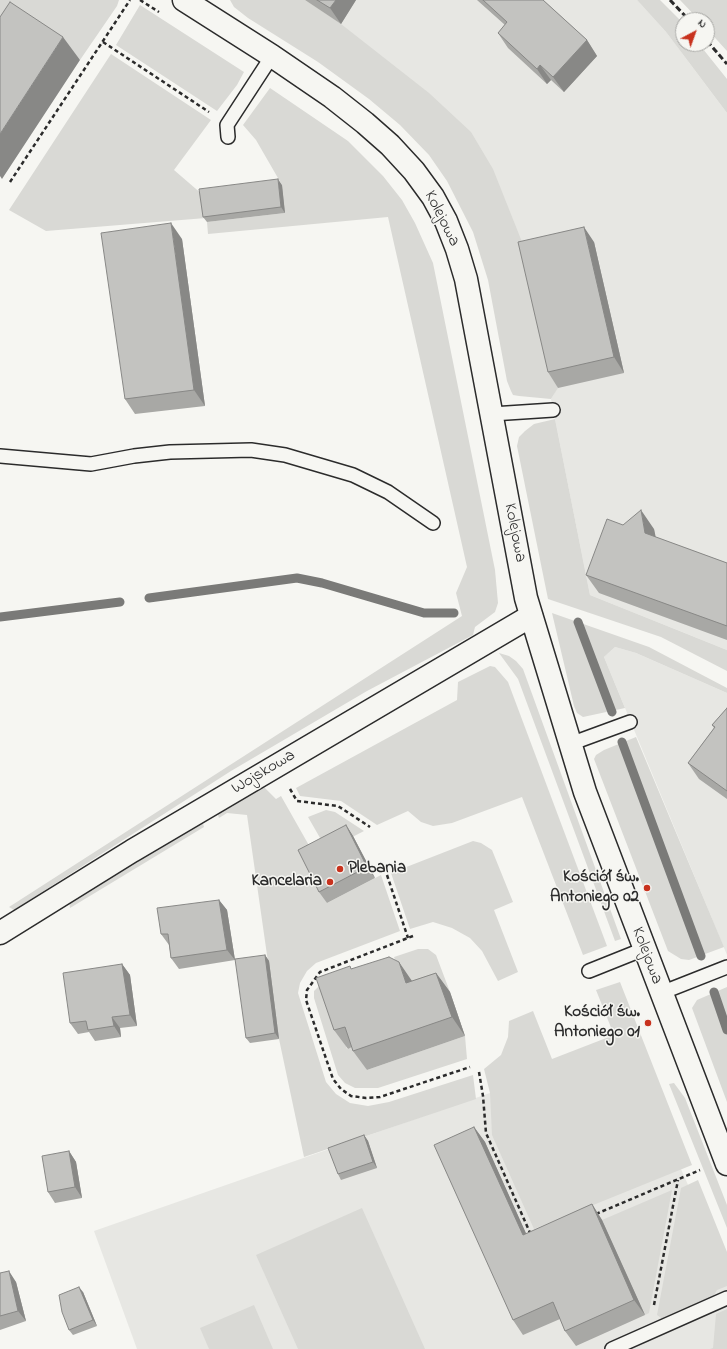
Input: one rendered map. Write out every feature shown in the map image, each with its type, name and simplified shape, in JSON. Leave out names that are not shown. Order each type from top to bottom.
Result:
[{"type":"street","name":"Kolejowa","points":[[184,0],[272,56],[332,97],[366,123],[390,145],[414,171],[433,197],[446,221],[457,249],[466,279],[526,598],[531,616],[585,792],[727,1164]]},
{"type":"street","name":"Wojskowa","points":[[0,933],[132,851],[531,616]]},
{"type":"lane","points":[[228,137],[227,125],[272,56]]},
{"type":"lane","points":[[492,414],[553,410]]},
{"type":"lane","points":[[0,456],[91,464],[134,456],[170,452],[251,450],[285,455],[353,475],[388,492],[433,523]]},
{"type":"lane","points":[[570,744],[630,722]]},
{"type":"lane","points":[[589,971],[644,949]]},
{"type":"lane","points":[[661,993],[727,967]]},
{"type":"lane","points":[[612,1349],[727,1298]]},
{"type":"path","points":[[10,182],[130,0]]},
{"type":"path","points":[[140,0],[160,12]]},
{"type":"path","points":[[103,42],[215,116],[230,120]]},
{"type":"path","points":[[291,791],[297,801],[338,806],[370,827]]},
{"type":"path","points":[[386,875],[408,938]]},
{"type":"path","points":[[413,936],[320,972],[306,990],[306,1000],[333,1079],[341,1089],[351,1096],[366,1098],[380,1097],[470,1067]]},
{"type":"path","points":[[479,1072],[483,1096],[486,1133],[534,1240]]},
{"type":"path","points":[[591,1216],[700,1170]]},
{"type":"path","points":[[653,1312],[678,1180]]},
{"type":"shaded area","points":[[0,0],[119,0],[117,6],[80,60],[26,26],[0,66]]},
{"type":"shaded area","points":[[230,0],[305,0],[341,24],[429,93],[471,132],[493,169],[528,257],[558,388],[551,399],[513,395],[511,391],[507,381],[488,280],[473,232],[447,181],[429,155],[400,125],[369,99],[318,62],[248,18],[234,7]]},
{"type":"shaded area","points":[[305,0],[637,0],[666,32],[675,44],[675,52],[681,52],[727,113],[727,650],[590,595],[551,399],[558,387],[528,257]]},
{"type":"shaded area","points":[[637,0],[660,0],[675,15],[675,44]]},
{"type":"shaded area","points":[[680,0],[727,0],[727,51],[715,38],[715,12],[691,12]]},
{"type":"shaded area","points":[[140,5],[244,72],[237,85],[217,111],[116,45]]},
{"type":"shaded area","points":[[681,52],[705,52],[727,79],[727,113]]},
{"type":"shaded area","points":[[111,54],[211,120],[174,170],[203,195],[206,218],[46,231],[9,210]]},
{"type":"shaded area","points":[[270,88],[348,141],[383,176],[402,200],[415,223],[433,263],[495,570],[498,603],[495,612],[475,627],[473,635],[367,691],[231,771],[14,910],[9,907],[462,616],[456,593],[467,567],[388,217],[208,234],[207,222],[285,213],[282,185],[256,140],[243,125]]},
{"type":"shaded area","points":[[555,419],[590,595],[727,650],[727,671],[661,637],[548,599],[517,446],[519,437],[534,424]]},
{"type":"shaded area","points":[[552,613],[649,647],[727,688],[727,693],[636,653],[615,647],[604,657],[625,708],[583,717],[577,713],[574,706]]},
{"type":"shaded area","points":[[615,647],[636,653],[727,693],[727,955],[604,657]]},
{"type":"shaded area","points":[[499,653],[509,656],[523,669],[621,939],[615,941],[518,679]]},
{"type":"shaded area","points":[[490,666],[495,667],[508,682],[607,946],[583,955],[522,797],[452,823],[433,826],[421,822],[408,811],[377,825],[341,801],[300,796],[296,788],[457,700],[458,682]]},
{"type":"shaded area","points":[[636,737],[724,947],[689,960],[681,959],[668,951],[594,759],[596,755],[604,750]]},
{"type":"shaded area","points":[[263,786],[276,799],[281,796],[315,856],[327,903],[381,875],[400,931],[316,963],[307,971],[300,983],[298,993],[326,1082],[336,1094],[350,1103],[368,1106],[389,1102],[473,1075],[476,1099],[304,1157],[279,1039],[247,815],[227,813],[219,818],[216,809]]},
{"type":"shaded area","points":[[326,810],[335,812],[364,831],[327,850],[308,817]]},
{"type":"shaded area","points":[[202,820],[204,827],[70,908],[69,899]]},
{"type":"shaded area","points":[[473,841],[481,843],[492,850],[513,902],[494,910],[518,972],[498,981],[482,951],[470,938],[452,928],[433,922],[410,929],[391,873]]},
{"type":"shaded area","points":[[418,949],[428,949],[436,955],[450,992],[419,1002],[402,976],[394,957]]},
{"type":"shaded area","points":[[323,982],[347,1049],[358,1045],[367,1070],[465,1036],[467,1059],[378,1088],[355,1088],[345,1083],[338,1075],[314,998],[314,991]]},
{"type":"shaded area","points":[[620,982],[692,1165],[534,1229],[492,1135],[490,1093],[484,1069],[501,1055],[508,1037],[509,1021],[533,1011],[552,1059],[614,1035],[596,990]]},
{"type":"shaded area","points":[[727,987],[727,1102],[692,1008],[697,1000]]},
{"type":"shaded area","points":[[674,1083],[685,1098],[727,1205],[727,1228],[669,1084]]},
{"type":"shaded area","points":[[490,1093],[681,1169],[727,1273],[727,1349],[137,1349],[94,1231]]},
{"type":"shaded area","points":[[698,1180],[727,1252],[727,1286],[717,1290],[713,1297],[664,1320],[657,1315],[681,1188]]},
{"type":"shaded area","points":[[672,1190],[649,1313],[645,1315],[602,1220]]},
{"type":"shaded area","points":[[362,1208],[425,1349],[298,1349],[256,1255]]},
{"type":"shaded area","points":[[254,1305],[273,1349],[209,1349],[200,1328]]},
{"type":"shaded area","points":[[727,1309],[727,1349],[710,1349],[713,1348],[716,1314]]},
{"type":"building","points":[[317,0],[336,0],[330,8]]},
{"type":"building","points":[[483,0],[543,0],[587,40],[553,77],[540,65],[537,69],[498,33],[507,22]]},
{"type":"building","points":[[10,2],[63,37],[0,134],[0,17]]},
{"type":"building","points":[[278,179],[281,207],[203,217],[199,189]]},
{"type":"building","points":[[171,223],[194,390],[125,399],[101,233]]},
{"type":"building","points":[[584,227],[614,357],[548,372],[518,242]]},
{"type":"building","points":[[641,510],[645,533],[727,563],[727,626],[586,575],[607,519],[623,525]]},
{"type":"building","points":[[727,708],[727,791],[688,763],[715,727],[712,725]]},
{"type":"building","name":"Plebania","points":[[346,825],[367,867],[319,892],[298,850]]},
{"type":"building","points":[[219,900],[227,950],[171,958],[168,934],[161,934],[157,908]]},
{"type":"building","points":[[265,955],[275,1033],[246,1038],[235,959]]},
{"type":"building","points":[[389,957],[399,962],[406,983],[436,973],[452,1017],[353,1051],[345,1027],[334,1030],[316,978],[350,966],[351,969]]},
{"type":"building","points":[[122,964],[130,1015],[112,1017],[114,1026],[88,1030],[86,1021],[70,1023],[63,973]]},
{"type":"building","points":[[474,1127],[523,1235],[592,1204],[634,1300],[565,1331],[553,1302],[513,1320],[434,1145]]},
{"type":"building","points":[[364,1135],[373,1162],[338,1174],[328,1148]]},
{"type":"building","points":[[69,1151],[75,1187],[48,1192],[42,1156]]},
{"type":"building","points":[[9,1271],[18,1311],[0,1316],[0,1273]]},
{"type":"building","points":[[79,1287],[93,1320],[69,1330],[62,1312],[59,1295]]},
{"type":"waterway","points":[[149,598],[297,578],[322,583],[424,613],[454,613]]},
{"type":"waterway","points":[[0,617],[120,602]]},
{"type":"waterway","points":[[578,622],[612,712]]},
{"type":"waterway","points":[[622,742],[701,956]]},
{"type":"waterway","points":[[714,992],[727,1030]]},
{"type":"railway","points":[[670,0],[681,12]]},
{"type":"railway","points":[[715,50],[727,64]]},
{"type":"place","name":"Plebania","points":[[340,869]]},
{"type":"place","name":"Kancelaria","points":[[330,882]]},
{"type":"place","name":"Kościół św. Antoniego 02","points":[[647,888]]},
{"type":"place","name":"Kościół św. Antoniego 01","points":[[648,1023]]}]
